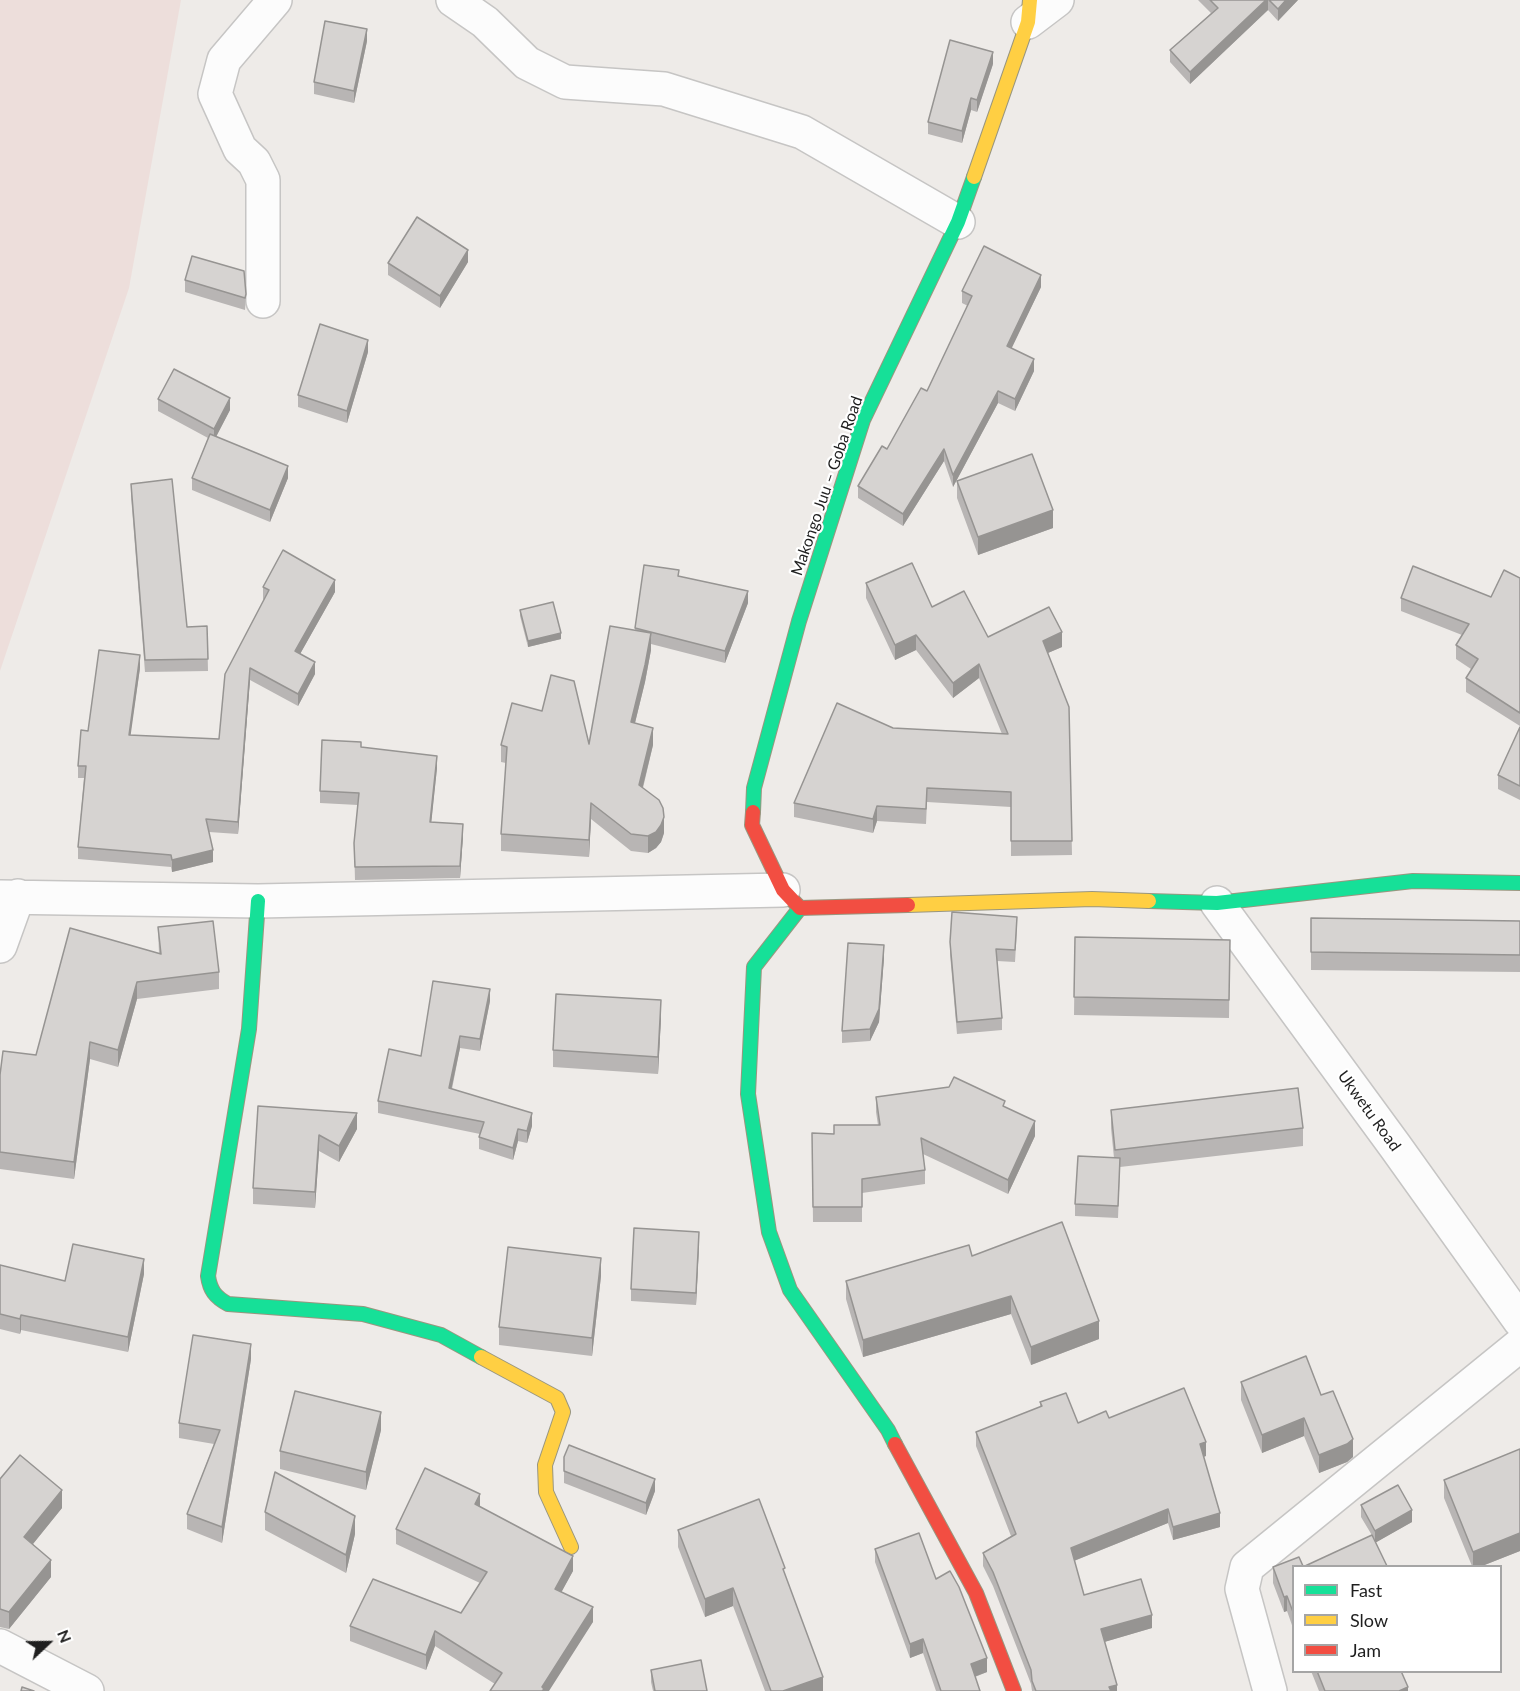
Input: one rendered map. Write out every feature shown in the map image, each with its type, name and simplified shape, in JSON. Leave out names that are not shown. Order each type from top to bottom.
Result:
[{"type":"street","points":[[263,301],[263,180],[254,162],[240,149],[215,94],[224,60],[275,0]]},
{"type":"street","points":[[453,0],[485,22],[527,63],[565,82],[664,89],[802,132],[958,222]]},
{"type":"street","points":[[1029,11],[1057,0]]},
{"type":"street","name":"Makongo Juu – Goba Road","points":[[792,899],[752,825],[754,788],[799,621],[863,420],[958,222],[1029,11]]},
{"type":"street","points":[[0,946],[9,896],[258,901],[1092,899],[1216,903],[1413,881],[1520,883]]},
{"type":"street","points":[[792,899],[754,967],[748,1094],[769,1232],[790,1290],[888,1430],[976,1593],[1014,1691]]},
{"type":"street","points":[[258,901],[249,1029],[208,1276],[213,1295],[228,1304],[363,1314],[441,1335],[557,1398],[563,1412],[545,1465],[546,1492],[571,1547]]},
{"type":"street","name":"Ukwetu Road","points":[[1216,903],[1395,1146],[1520,1321]]},
{"type":"street","points":[[1270,1691],[1242,1589],[1247,1567],[1520,1345]]},
{"type":"street","points":[[0,1646],[87,1691]]},
{"type":"shaded area","points":[[0,0],[181,0],[129,288],[0,671]]},
{"type":"building","points":[[1210,0],[1266,0],[1190,72],[1170,50],[1218,8]]},
{"type":"building","points":[[1269,0],[1286,0],[1278,9]]},
{"type":"building","points":[[325,21],[367,29],[354,91],[314,82]]},
{"type":"building","points":[[950,40],[993,52],[977,100],[971,98],[962,131],[928,122]]},
{"type":"building","points":[[417,217],[468,250],[440,296],[388,263]]},
{"type":"building","points":[[984,246],[1041,275],[1007,346],[1034,359],[1015,399],[998,391],[953,475],[944,449],[903,514],[858,486],[882,446],[887,449],[921,388],[927,391],[972,296],[962,291]]},
{"type":"building","points":[[192,256],[244,271],[245,298],[185,280]]},
{"type":"building","points":[[320,324],[368,340],[347,411],[298,395]]},
{"type":"building","points":[[174,369],[230,398],[214,429],[158,399]]},
{"type":"building","points":[[210,434],[288,466],[270,510],[192,478]]},
{"type":"building","points":[[1032,454],[1053,510],[978,537],[957,481]]},
{"type":"building","points":[[172,479],[187,627],[207,626],[208,659],[145,660],[131,484]]},
{"type":"building","points":[[283,550],[335,580],[295,651],[315,662],[298,694],[250,668],[238,822],[206,819],[213,850],[172,860],[171,855],[78,847],[86,766],[78,766],[81,730],[88,731],[99,650],[140,655],[129,735],[219,739],[225,674],[269,590],[263,587]]},
{"type":"building","points":[[912,563],[932,607],[964,591],[988,637],[1049,607],[1062,632],[1043,641],[1069,707],[1072,841],[1011,841],[1011,792],[927,788],[926,809],[877,806],[873,819],[794,803],[837,703],[893,728],[1008,734],[979,664],[953,683],[916,635],[895,645],[866,583]]},
{"type":"building","points":[[644,565],[679,570],[678,576],[748,591],[725,651],[635,628]]},
{"type":"building","points":[[1413,566],[1491,597],[1504,570],[1520,578],[1520,713],[1466,678],[1478,659],[1456,645],[1469,624],[1401,598]]},
{"type":"building","points":[[553,602],[561,633],[528,641],[520,610]]},
{"type":"building","points":[[610,626],[651,633],[631,722],[653,728],[639,785],[659,800],[664,817],[661,825],[656,832],[648,836],[631,834],[591,803],[589,840],[501,834],[507,747],[501,745],[512,703],[542,711],[551,675],[574,681],[589,744]]},
{"type":"building","points":[[1520,727],[1520,786],[1498,775]]},
{"type":"building","points":[[322,740],[361,742],[361,747],[437,756],[430,822],[463,824],[460,866],[355,867],[354,843],[359,793],[320,791]]},
{"type":"building","points":[[952,912],[1017,917],[1015,950],[996,949],[1002,1018],[957,1022],[950,942]]},
{"type":"building","points":[[1311,918],[1520,921],[1520,955],[1311,952]]},
{"type":"building","points":[[213,921],[219,972],[137,982],[118,1050],[90,1042],[74,1162],[0,1152],[0,1075],[3,1051],[36,1055],[70,928],[161,954],[158,927]]},
{"type":"building","points":[[1075,937],[1230,940],[1229,1000],[1074,997]]},
{"type":"building","points":[[848,943],[884,945],[879,1009],[870,1029],[842,1031]]},
{"type":"building","points":[[433,981],[490,989],[480,1039],[460,1036],[449,1088],[532,1113],[527,1131],[518,1129],[513,1148],[479,1137],[484,1122],[378,1101],[389,1049],[421,1056]]},
{"type":"building","points":[[556,994],[661,1000],[658,1057],[553,1050]]},
{"type":"building","points":[[954,1077],[1005,1101],[1003,1106],[1035,1121],[1008,1180],[921,1138],[925,1170],[862,1179],[862,1207],[813,1207],[812,1133],[834,1134],[834,1125],[880,1125],[876,1097],[949,1087]]},
{"type":"building","points":[[1298,1088],[1303,1128],[1115,1150],[1111,1110]]},
{"type":"building","points":[[258,1106],[357,1113],[339,1146],[319,1135],[315,1192],[253,1188]]},
{"type":"building","points":[[1078,1156],[1120,1158],[1118,1206],[1075,1204]]},
{"type":"building","points":[[1062,1222],[1099,1321],[1031,1347],[1011,1296],[863,1340],[846,1281],[969,1245],[972,1256]]},
{"type":"building","points":[[634,1228],[699,1232],[696,1293],[631,1289]]},
{"type":"building","points":[[73,1244],[144,1259],[128,1337],[21,1315],[20,1319],[0,1314],[0,1265],[65,1281]]},
{"type":"building","points":[[508,1247],[601,1258],[592,1338],[499,1327]]},
{"type":"building","points":[[193,1335],[251,1344],[222,1527],[187,1514],[220,1430],[179,1423]]},
{"type":"building","points":[[1306,1356],[1321,1395],[1333,1391],[1353,1439],[1347,1444],[1319,1455],[1304,1418],[1262,1435],[1241,1382]]},
{"type":"building","points":[[1184,1388],[1206,1442],[1200,1444],[1220,1513],[1173,1527],[1168,1509],[1071,1548],[1084,1595],[1141,1579],[1152,1615],[1101,1629],[1117,1685],[1109,1687],[1111,1691],[1036,1691],[1031,1670],[993,1572],[983,1553],[1016,1534],[976,1432],[1042,1406],[1040,1402],[1066,1393],[1078,1423],[1106,1411],[1109,1418]]},
{"type":"building","points":[[295,1391],[381,1412],[366,1472],[280,1451]]},
{"type":"building","points":[[569,1445],[655,1479],[646,1503],[564,1471],[564,1457]]},
{"type":"building","points":[[1520,1449],[1520,1533],[1473,1552],[1444,1480]]},
{"type":"building","points":[[20,1455],[62,1490],[24,1537],[51,1560],[9,1612],[0,1609],[0,1479]]},
{"type":"building","points":[[425,1468],[480,1494],[475,1504],[573,1556],[555,1589],[593,1607],[542,1687],[544,1689],[542,1691],[490,1691],[502,1673],[435,1631],[426,1655],[350,1626],[373,1579],[461,1613],[487,1572],[396,1529]]},
{"type":"building","points":[[275,1472],[355,1516],[346,1555],[265,1512]]},
{"type":"building","points":[[1398,1485],[1412,1510],[1375,1531],[1361,1505]]},
{"type":"building","points":[[759,1499],[823,1677],[783,1691],[771,1691],[733,1588],[705,1599],[678,1530]]},
{"type":"building","points":[[919,1533],[936,1579],[950,1571],[959,1587],[987,1658],[971,1664],[980,1691],[941,1691],[923,1639],[910,1644],[875,1549]]},
{"type":"building","points":[[1372,1535],[1387,1565],[1307,1565]]},
{"type":"building","points":[[1299,1557],[1303,1565],[1292,1565],[1292,1609],[1287,1596],[1284,1597],[1273,1567]]},
{"type":"building","points":[[701,1660],[707,1691],[655,1691],[651,1670]]},
{"type":"building","points":[[1318,1673],[1402,1673],[1408,1687],[1399,1691],[1325,1691]]},
{"type":"building","points":[[22,1687],[34,1691],[21,1691]]},
{"type":"traffic: fast","points":[[753,812],[754,788],[799,621],[863,420],[958,222],[974,177]]},
{"type":"traffic: fast","points":[[1149,901],[1217,903],[1413,881],[1520,883]]},
{"type":"traffic: fast","points":[[258,901],[249,1029],[208,1276],[210,1285],[216,1296],[228,1304],[363,1314],[441,1335],[481,1357]]},
{"type":"traffic: fast","points":[[800,908],[754,967],[748,1094],[769,1232],[790,1290],[888,1430],[895,1444]]},
{"type":"traffic: slow","points":[[974,177],[1028,22],[1030,0]]},
{"type":"traffic: slow","points":[[908,905],[1092,899],[1149,901]]},
{"type":"traffic: slow","points":[[481,1357],[557,1398],[563,1412],[545,1465],[546,1492],[571,1547]]},
{"type":"traffic: jam","points":[[753,812],[752,825],[783,890],[800,908],[908,905]]},
{"type":"traffic: jam","points":[[895,1444],[976,1593],[1014,1691]]}]
